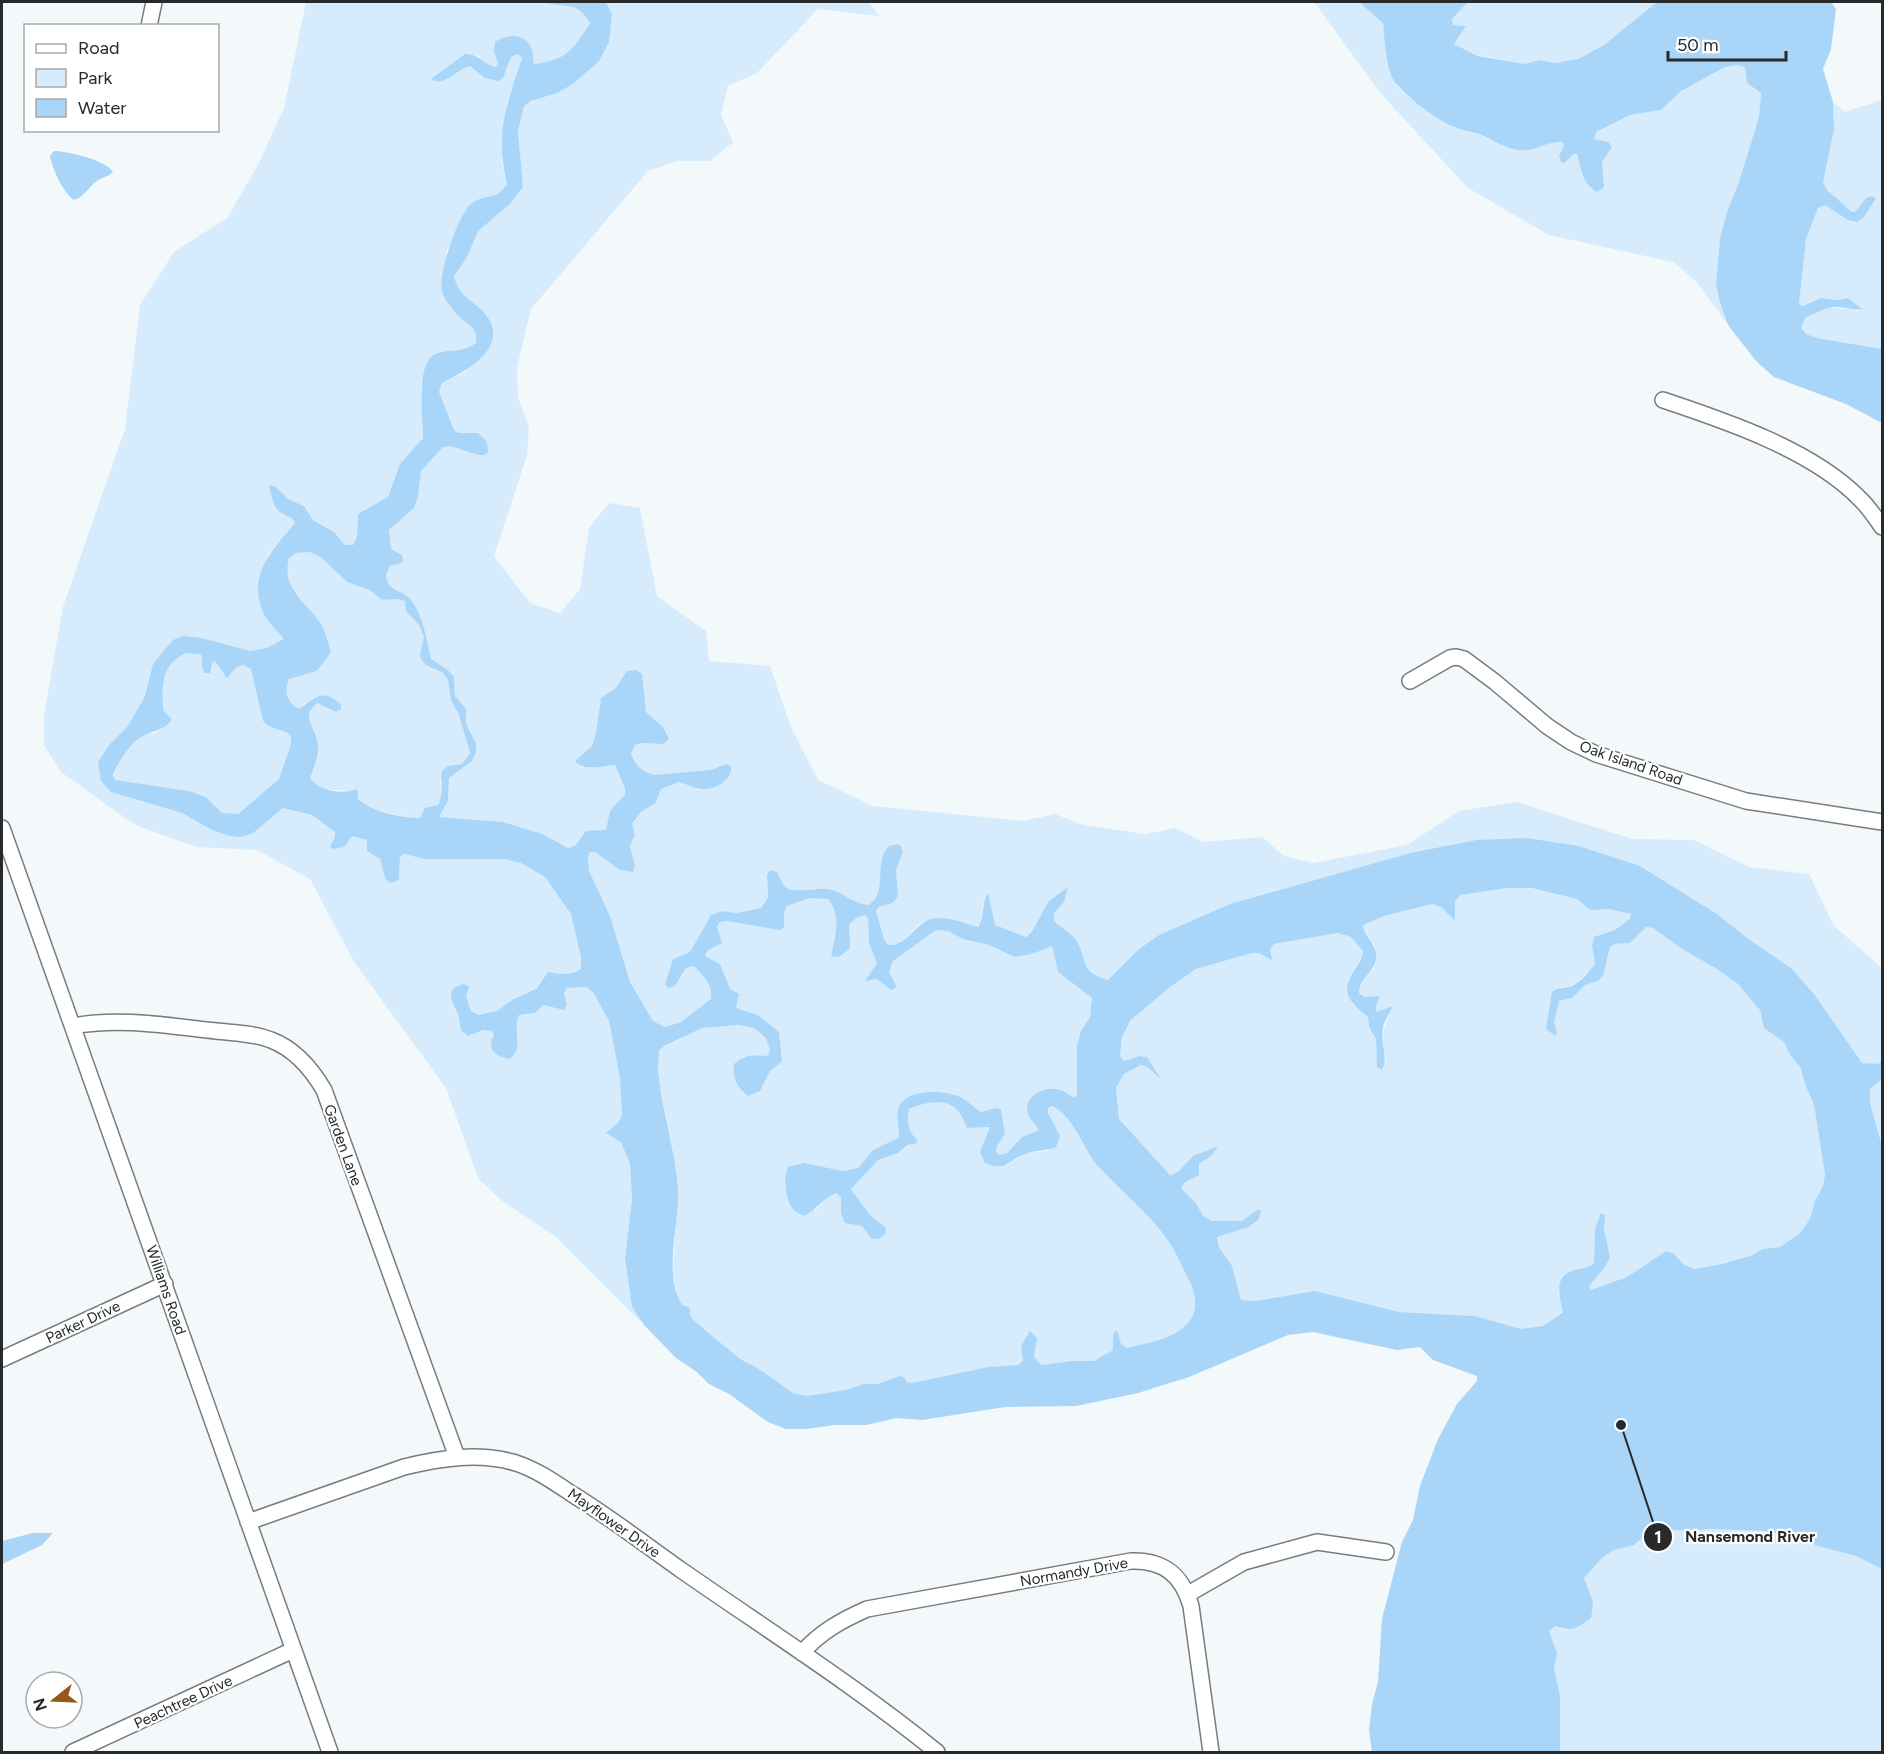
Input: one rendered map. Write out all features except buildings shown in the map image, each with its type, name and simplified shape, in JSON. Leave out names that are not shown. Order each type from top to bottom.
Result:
[{"type":"street","points":[[149,3],[149,24]]},
{"type":"street","points":[[1663,400],[1721,420],[1819,466],[1860,498],[1882,526]]},
{"type":"street","name":"Oak Island Road","points":[[1410,681],[1450,658],[1464,659],[1547,726],[1571,742],[1596,754],[1746,801],[1882,822]]},
{"type":"street","name":"Williams Road","points":[[2,828],[8,867],[73,1026],[330,1752]]},
{"type":"street","name":"Garden Lane","points":[[73,1026],[121,1021],[261,1036],[286,1047],[314,1073],[324,1090],[457,1457]]},
{"type":"street","name":"Parker Drive","points":[[2,1359],[165,1284]]},
{"type":"street","name":"Mayflower Drive","points":[[248,1522],[427,1461],[457,1457],[492,1457],[518,1464],[542,1474],[593,1507],[802,1653],[937,1752]]},
{"type":"street","points":[[1188,1594],[1244,1562],[1317,1542],[1386,1552]]},
{"type":"street","name":"Normandy Drive","points":[[802,1653],[826,1631],[846,1618],[867,1610],[1131,1561],[1142,1560],[1156,1563],[1169,1570],[1188,1594],[1211,1752]]},
{"type":"street","name":"Peachtree Drive","points":[[73,1752],[293,1650]]},
{"type":"green space","points":[[306,2],[544,2],[575,8],[590,22],[574,47],[555,60],[534,64],[532,50],[494,52],[498,63],[496,67],[489,65],[477,55],[442,82],[461,68],[470,66],[485,78],[503,78],[511,57],[518,54],[522,58],[507,101],[502,163],[507,184],[499,194],[475,201],[446,252],[455,313],[473,328],[476,343],[466,350],[436,354],[421,385],[423,438],[400,464],[388,497],[358,514],[357,537],[353,545],[345,545],[334,532],[313,520],[304,506],[288,499],[275,486],[282,515],[292,518],[295,523],[268,554],[265,616],[285,639],[267,648],[250,651],[202,638],[153,664],[145,696],[128,726],[110,744],[111,792],[182,813],[212,830],[253,833],[283,808],[312,815],[335,832],[330,845],[352,836],[367,840],[380,859],[385,878],[399,880],[400,857],[404,854],[426,859],[505,859],[521,863],[545,877],[571,914],[581,957],[581,969],[569,974],[548,972],[537,987],[497,1011],[477,1015],[471,1012],[466,996],[457,985],[453,991],[453,1004],[469,1036],[483,1030],[492,1031],[494,1035],[518,1047],[515,1024],[519,1015],[535,1013],[544,1005],[566,1004],[564,992],[567,988],[586,987],[593,992],[609,1021],[620,1078],[622,1115],[618,1123],[621,1142],[630,1164],[632,1199],[625,1258],[632,1307],[645,1326],[555,1236],[501,1200],[478,1178],[446,1088],[354,962],[310,879],[257,850],[196,847],[135,825],[61,772],[44,745],[44,715],[63,607],[125,429],[140,305],[174,252],[227,218],[258,165],[284,108]]},
{"type":"green space","points":[[606,2],[869,2],[879,16],[818,9],[757,73],[728,86],[721,115],[733,142],[710,161],[678,161],[648,171],[531,309],[517,367],[518,398],[529,426],[527,455],[494,556],[530,603],[560,613],[580,589],[589,528],[609,503],[640,508],[657,596],[706,631],[709,661],[770,666],[790,725],[818,780],[873,806],[1023,821],[1055,814],[1083,825],[1145,834],[1176,828],[1203,842],[1262,837],[1284,856],[1313,863],[1407,845],[1459,811],[1517,802],[1632,839],[1694,840],[1749,867],[1809,874],[1834,926],[1882,966],[1882,1061],[1878,1064],[1862,1064],[1814,994],[1717,914],[1640,866],[1579,846],[1476,840],[1410,853],[1230,904],[1159,935],[1139,949],[1108,980],[1088,969],[1076,940],[1054,921],[1054,913],[1064,902],[1048,902],[1033,930],[1025,937],[995,926],[988,894],[978,927],[950,920],[928,920],[898,943],[888,945],[876,911],[879,907],[893,903],[898,896],[896,870],[903,851],[883,855],[878,894],[869,905],[859,903],[829,889],[791,890],[784,885],[777,872],[767,875],[768,898],[761,908],[736,913],[722,911],[711,915],[690,952],[673,959],[665,984],[668,988],[675,986],[686,968],[694,966],[709,985],[712,999],[681,1022],[665,1027],[653,1021],[630,982],[610,916],[589,871],[588,857],[590,852],[595,852],[620,870],[635,866],[630,846],[635,835],[632,825],[642,811],[655,804],[661,789],[679,782],[700,790],[726,764],[711,770],[655,776],[640,768],[631,754],[635,745],[663,744],[663,727],[646,712],[641,674],[601,698],[592,746],[576,761],[589,768],[615,765],[625,788],[625,794],[610,811],[607,831],[586,831],[575,846],[568,848],[542,834],[503,822],[439,817],[448,801],[449,778],[472,761],[476,743],[466,724],[465,709],[455,696],[454,677],[448,670],[431,659],[426,634],[408,596],[392,589],[387,582],[390,566],[402,563],[402,555],[391,549],[389,530],[414,508],[418,497],[421,471],[443,447],[451,445],[479,455],[478,433],[459,433],[454,430],[439,392],[442,383],[465,372],[487,316],[456,288],[454,276],[466,259],[478,231],[510,204],[523,187],[518,131],[524,106],[573,84],[599,61],[609,42],[612,14]]},
{"type":"green space","points":[[1314,2],[1359,2],[1383,23],[1388,62],[1398,88],[1451,126],[1478,134],[1508,148],[1526,150],[1553,142],[1562,142],[1564,146],[1559,156],[1565,163],[1573,154],[1577,154],[1582,177],[1604,187],[1602,162],[1608,142],[1593,139],[1596,132],[1630,115],[1661,110],[1681,91],[1725,67],[1737,65],[1745,67],[1747,83],[1761,93],[1759,117],[1720,239],[1716,284],[1728,325],[1696,281],[1673,262],[1549,235],[1468,188],[1382,95]]},
{"type":"green space","points":[[1468,2],[1657,2],[1604,45],[1578,59],[1555,63],[1539,60],[1525,64],[1477,55],[1454,44],[1466,26],[1453,25],[1452,19]]},
{"type":"green space","points":[[1882,100],[1882,349],[1817,338],[1806,334],[1801,328],[1805,318],[1825,310],[1842,308],[1858,311],[1861,309],[1848,298],[1837,300],[1821,298],[1803,306],[1799,304],[1806,239],[1818,208],[1825,204],[1848,220],[1857,222],[1866,198],[1856,211],[1852,212],[1827,190],[1823,182],[1834,130],[1833,102],[1845,112]]},
{"type":"green space","points":[[310,552],[322,558],[347,582],[370,590],[382,600],[405,601],[406,611],[419,625],[424,637],[420,653],[426,665],[443,673],[448,680],[451,700],[459,715],[470,753],[462,764],[448,766],[440,781],[442,797],[438,805],[425,809],[421,818],[377,811],[366,806],[352,793],[325,789],[315,784],[310,778],[318,749],[309,712],[317,703],[336,712],[313,698],[299,710],[291,704],[287,693],[289,679],[317,671],[322,626],[291,587],[287,567],[289,557],[296,553]]},
{"type":"green space","points":[[187,653],[200,654],[202,667],[215,661],[237,667],[243,665],[251,669],[263,721],[288,733],[291,737],[291,744],[279,779],[238,814],[222,813],[206,797],[189,791],[114,780],[119,763],[133,743],[142,736],[157,732],[172,719],[163,710],[163,684],[172,663]]},
{"type":"green space","points":[[1507,888],[1532,888],[1578,899],[1590,909],[1609,909],[1631,914],[1631,919],[1615,930],[1594,937],[1592,946],[1595,964],[1590,971],[1571,986],[1556,988],[1554,1022],[1559,1001],[1572,998],[1585,985],[1598,981],[1603,976],[1610,947],[1615,944],[1630,943],[1646,927],[1653,928],[1738,984],[1760,1010],[1764,1028],[1784,1042],[1790,1055],[1802,1068],[1805,1084],[1814,1105],[1825,1174],[1823,1186],[1815,1201],[1810,1219],[1800,1233],[1780,1247],[1763,1249],[1750,1256],[1694,1269],[1683,1264],[1673,1253],[1666,1251],[1627,1277],[1589,1290],[1589,1286],[1605,1267],[1610,1257],[1604,1229],[1605,1216],[1595,1229],[1594,1263],[1588,1268],[1572,1271],[1558,1291],[1563,1311],[1543,1326],[1521,1329],[1475,1316],[1399,1312],[1315,1291],[1255,1301],[1241,1300],[1232,1266],[1219,1247],[1217,1237],[1249,1227],[1257,1210],[1242,1221],[1212,1221],[1203,1216],[1196,1203],[1181,1188],[1184,1182],[1199,1175],[1199,1164],[1211,1156],[1217,1147],[1193,1156],[1178,1172],[1170,1175],[1119,1119],[1116,1088],[1124,1074],[1141,1065],[1159,1077],[1139,1056],[1124,1061],[1120,1056],[1122,1037],[1130,1021],[1170,987],[1196,969],[1252,953],[1259,953],[1271,959],[1270,949],[1274,944],[1338,933],[1351,937],[1363,951],[1362,957],[1348,979],[1352,1004],[1368,1017],[1369,1027],[1376,1039],[1377,1067],[1386,1061],[1384,1033],[1393,1007],[1377,1012],[1359,993],[1359,985],[1374,968],[1375,946],[1363,924],[1384,916],[1432,904],[1441,907],[1454,920],[1454,902],[1460,895]]},
{"type":"green space","points":[[809,898],[828,899],[835,912],[836,926],[831,956],[849,925],[856,918],[865,915],[868,919],[869,943],[877,963],[866,981],[889,973],[892,962],[936,930],[948,931],[963,939],[989,945],[1015,957],[1032,954],[1052,946],[1058,972],[1092,998],[1090,1017],[1081,1031],[1077,1045],[1077,1096],[1073,1097],[1061,1090],[1053,1089],[1039,1130],[1022,1137],[1007,1153],[999,1155],[996,1151],[997,1146],[1005,1134],[995,1108],[981,1112],[960,1097],[935,1092],[898,1110],[900,1132],[898,1138],[873,1150],[858,1168],[843,1171],[804,1163],[815,1211],[831,1194],[837,1193],[841,1198],[841,1213],[862,1226],[871,1238],[886,1228],[869,1214],[851,1189],[878,1160],[898,1153],[917,1140],[909,1126],[909,1109],[927,1103],[945,1103],[957,1110],[967,1128],[990,1127],[980,1152],[1007,1165],[1027,1153],[1048,1151],[1060,1136],[1047,1113],[1048,1108],[1052,1106],[1066,1117],[1096,1164],[1145,1213],[1171,1245],[1195,1297],[1194,1312],[1186,1325],[1166,1338],[1127,1348],[1121,1344],[1118,1332],[1113,1335],[1113,1350],[1094,1361],[1041,1365],[1034,1357],[1036,1338],[1021,1346],[1023,1361],[1018,1365],[988,1367],[912,1383],[900,1376],[878,1384],[864,1384],[846,1390],[806,1396],[793,1393],[759,1369],[740,1359],[693,1320],[678,1299],[673,1273],[678,1193],[672,1145],[658,1077],[659,1051],[664,1046],[702,1028],[739,1025],[754,1028],[766,1038],[771,1050],[768,1056],[742,1057],[760,1091],[770,1071],[782,1062],[758,1015],[736,1008],[720,964],[705,956],[720,922],[784,927],[784,912],[787,906]]},
{"type":"green space","points":[[1882,1079],[1882,1150],[1872,1112],[1870,1089]]},
{"type":"green space","points":[[1654,1528],[1686,1531],[1710,1529],[1765,1531],[1792,1536],[1856,1556],[1882,1569],[1882,1752],[1560,1752],[1560,1696],[1554,1669],[1557,1653],[1549,1631],[1554,1626],[1567,1630],[1593,1602],[1584,1578],[1603,1557],[1614,1550],[1634,1545]]},
{"type":"water","points":[[544,2],[606,2],[612,14],[609,42],[599,61],[573,84],[524,106],[518,131],[523,187],[510,204],[478,231],[466,259],[454,276],[463,294],[486,315],[492,327],[493,338],[482,357],[473,365],[442,383],[439,392],[454,430],[459,433],[478,433],[487,442],[488,452],[485,455],[478,455],[451,446],[443,447],[421,471],[418,497],[414,508],[389,530],[391,549],[402,555],[403,560],[402,563],[390,566],[387,580],[391,587],[408,597],[419,613],[431,659],[448,670],[454,677],[455,696],[466,709],[466,724],[476,743],[476,752],[472,761],[449,778],[448,801],[439,817],[503,822],[542,834],[568,848],[575,846],[586,831],[606,830],[610,811],[625,794],[625,788],[615,765],[589,767],[575,761],[592,746],[601,698],[616,688],[627,671],[636,670],[642,674],[646,712],[663,727],[669,739],[663,744],[635,745],[631,754],[640,768],[655,775],[711,770],[726,764],[731,766],[730,774],[726,779],[710,788],[700,789],[679,782],[661,789],[655,804],[642,811],[632,824],[635,835],[630,846],[635,866],[633,872],[620,870],[595,852],[590,852],[588,857],[589,871],[610,916],[630,982],[653,1021],[665,1027],[681,1022],[711,999],[709,985],[694,966],[686,968],[675,986],[668,988],[665,984],[673,959],[690,952],[711,915],[722,911],[736,913],[761,908],[768,898],[767,875],[771,870],[777,872],[784,885],[791,890],[829,889],[859,903],[869,905],[878,893],[883,855],[892,845],[900,845],[903,851],[896,870],[898,896],[893,903],[879,907],[876,911],[888,945],[894,945],[905,939],[920,925],[931,919],[949,919],[978,927],[988,893],[995,925],[1026,937],[1033,930],[1048,902],[1068,887],[1064,902],[1054,913],[1054,921],[1076,940],[1088,969],[1108,980],[1139,949],[1159,935],[1230,904],[1410,853],[1476,840],[1526,838],[1579,846],[1640,866],[1717,914],[1792,969],[1814,994],[1862,1063],[1878,1064],[1882,1061],[1882,1079],[1870,1089],[1870,1097],[1882,1150],[1882,1569],[1856,1556],[1792,1536],[1765,1531],[1710,1529],[1686,1531],[1654,1528],[1634,1545],[1614,1550],[1603,1557],[1584,1578],[1593,1602],[1591,1618],[1574,1628],[1566,1629],[1555,1626],[1549,1631],[1557,1653],[1554,1669],[1560,1696],[1560,1752],[1372,1752],[1369,1730],[1372,1704],[1378,1682],[1382,1619],[1402,1542],[1413,1520],[1420,1486],[1438,1439],[1457,1404],[1477,1381],[1477,1376],[1433,1360],[1420,1347],[1397,1350],[1313,1332],[1288,1335],[1189,1377],[1138,1393],[1076,1406],[1005,1407],[922,1420],[897,1418],[866,1425],[835,1425],[806,1429],[786,1429],[768,1422],[729,1394],[709,1384],[697,1372],[676,1358],[645,1326],[632,1307],[625,1258],[632,1199],[630,1164],[621,1142],[606,1133],[618,1123],[622,1115],[620,1078],[609,1021],[593,992],[586,987],[567,988],[564,993],[567,1004],[564,1010],[544,1005],[535,1013],[519,1015],[516,1028],[517,1050],[509,1059],[493,1051],[492,1031],[483,1030],[468,1036],[461,1030],[451,996],[458,986],[464,984],[469,987],[466,996],[471,1011],[478,1015],[497,1011],[512,1000],[537,988],[548,972],[569,974],[581,969],[581,957],[571,914],[545,877],[521,863],[505,859],[425,859],[404,854],[400,857],[399,880],[390,883],[385,878],[380,859],[367,851],[367,840],[352,836],[344,847],[332,849],[330,846],[335,832],[312,815],[283,808],[253,833],[240,837],[230,836],[212,830],[182,813],[111,792],[101,781],[98,762],[110,744],[128,726],[145,696],[153,664],[173,640],[183,636],[202,638],[250,651],[267,648],[284,639],[264,614],[258,588],[264,564],[295,523],[292,518],[278,510],[273,502],[269,486],[275,486],[288,499],[304,506],[313,520],[334,532],[345,545],[353,545],[357,537],[358,514],[388,497],[400,464],[423,438],[422,392],[425,368],[429,359],[436,354],[466,349],[476,343],[475,331],[458,315],[444,296],[443,271],[450,245],[466,210],[474,202],[498,193],[507,184],[502,134],[507,106],[522,58],[518,54],[511,57],[503,78],[498,81],[485,78],[470,66],[446,80],[431,79],[465,54],[475,56],[496,67],[498,63],[494,52],[495,42],[505,37],[516,36],[525,40],[532,50],[534,64],[555,60],[562,56],[574,46],[590,23],[576,8]],"holes":[[[310,552],[322,558],[347,582],[370,590],[382,600],[405,601],[406,611],[419,625],[424,637],[420,653],[421,659],[426,665],[443,673],[448,680],[451,700],[459,715],[470,753],[462,764],[448,766],[442,771],[440,801],[438,805],[425,808],[420,818],[379,811],[358,799],[357,789],[345,792],[331,791],[319,786],[310,778],[318,749],[309,712],[317,703],[336,712],[341,709],[341,704],[324,695],[299,709],[291,703],[287,696],[289,679],[317,671],[331,652],[321,624],[296,594],[289,578],[287,569],[289,558],[296,553]],[[187,653],[200,654],[205,673],[210,673],[212,663],[215,661],[227,678],[237,667],[243,665],[251,669],[263,721],[269,726],[288,733],[291,737],[291,744],[279,779],[238,814],[222,813],[206,797],[189,791],[115,780],[113,775],[121,759],[138,739],[162,728],[172,719],[163,710],[163,684],[168,669],[178,657]],[[1507,888],[1532,888],[1577,899],[1590,910],[1609,909],[1631,914],[1630,919],[1615,930],[1594,937],[1592,946],[1595,964],[1585,976],[1572,986],[1552,992],[1546,1029],[1554,1035],[1557,1034],[1554,1022],[1559,1001],[1572,998],[1585,985],[1598,981],[1603,976],[1610,947],[1615,944],[1630,943],[1646,927],[1653,928],[1738,984],[1760,1010],[1764,1028],[1784,1042],[1790,1055],[1801,1068],[1814,1105],[1825,1174],[1823,1186],[1815,1201],[1810,1219],[1800,1233],[1780,1247],[1763,1249],[1750,1256],[1694,1269],[1683,1264],[1673,1253],[1666,1251],[1627,1277],[1590,1290],[1589,1286],[1605,1267],[1610,1257],[1604,1229],[1605,1215],[1601,1213],[1595,1229],[1594,1263],[1568,1273],[1560,1281],[1559,1293],[1563,1312],[1543,1326],[1521,1329],[1475,1316],[1399,1312],[1315,1291],[1255,1301],[1241,1300],[1232,1266],[1219,1247],[1217,1237],[1249,1227],[1259,1219],[1261,1210],[1257,1210],[1242,1221],[1212,1221],[1203,1216],[1196,1203],[1181,1188],[1185,1182],[1199,1175],[1199,1164],[1211,1156],[1218,1146],[1193,1156],[1178,1172],[1170,1175],[1119,1119],[1116,1088],[1124,1074],[1141,1065],[1147,1067],[1161,1079],[1147,1057],[1139,1056],[1124,1061],[1120,1056],[1122,1037],[1130,1021],[1170,987],[1196,969],[1252,953],[1259,953],[1272,960],[1270,949],[1274,944],[1338,933],[1351,937],[1363,951],[1350,977],[1347,990],[1351,1001],[1368,1017],[1369,1027],[1376,1039],[1377,1067],[1382,1070],[1385,1059],[1383,1028],[1393,1006],[1377,1012],[1375,1008],[1380,996],[1364,997],[1359,993],[1362,983],[1376,961],[1374,947],[1363,925],[1384,916],[1432,904],[1441,907],[1455,921],[1455,902],[1460,895]],[[809,898],[828,899],[836,919],[836,934],[831,956],[839,957],[850,948],[849,925],[856,918],[865,915],[868,919],[869,943],[877,963],[865,981],[877,979],[891,990],[897,987],[889,973],[892,962],[936,930],[948,931],[963,939],[989,945],[1015,957],[1032,954],[1052,946],[1058,972],[1092,998],[1090,1017],[1081,1031],[1077,1045],[1077,1096],[1073,1097],[1064,1091],[1054,1089],[1036,1093],[1028,1102],[1027,1108],[1028,1114],[1039,1130],[1022,1137],[1007,1153],[999,1155],[996,1151],[1005,1134],[1001,1109],[995,1108],[981,1112],[955,1095],[936,1092],[916,1094],[902,1103],[898,1110],[898,1138],[873,1150],[858,1168],[843,1171],[804,1163],[788,1167],[786,1190],[789,1202],[795,1211],[804,1216],[837,1193],[841,1198],[841,1213],[845,1223],[862,1226],[871,1238],[879,1239],[885,1234],[886,1228],[869,1214],[851,1189],[878,1160],[917,1143],[909,1126],[909,1109],[927,1103],[945,1103],[957,1110],[967,1128],[990,1127],[980,1152],[985,1163],[992,1166],[1004,1166],[1022,1155],[1056,1147],[1060,1136],[1048,1113],[1048,1108],[1052,1106],[1066,1117],[1096,1164],[1145,1213],[1171,1245],[1195,1297],[1194,1312],[1186,1325],[1166,1338],[1127,1348],[1121,1344],[1118,1332],[1115,1331],[1113,1350],[1094,1361],[1041,1365],[1034,1357],[1037,1338],[1030,1331],[1021,1346],[1023,1361],[1018,1365],[988,1367],[912,1383],[900,1376],[878,1384],[864,1384],[846,1390],[806,1396],[793,1393],[759,1369],[740,1359],[693,1320],[690,1308],[682,1305],[676,1293],[674,1279],[673,1250],[678,1192],[675,1163],[658,1076],[659,1051],[664,1046],[702,1028],[739,1025],[754,1028],[766,1038],[770,1050],[768,1056],[746,1056],[734,1064],[734,1073],[736,1082],[748,1096],[760,1091],[770,1071],[782,1062],[779,1032],[758,1015],[736,1008],[739,994],[730,989],[720,964],[705,956],[708,950],[722,943],[717,927],[720,922],[728,921],[780,930],[784,927],[784,912],[787,906]]]},
{"type":"water","points":[[1359,2],[1468,2],[1452,19],[1453,25],[1466,26],[1454,44],[1478,56],[1525,64],[1539,60],[1555,63],[1578,59],[1604,45],[1657,2],[1831,2],[1836,9],[1831,49],[1823,69],[1833,102],[1834,130],[1823,182],[1827,190],[1852,212],[1856,211],[1866,198],[1872,196],[1876,198],[1864,217],[1857,222],[1848,220],[1825,205],[1818,208],[1806,239],[1799,304],[1803,306],[1821,298],[1837,300],[1848,298],[1862,309],[1834,307],[1825,309],[1805,318],[1801,328],[1806,334],[1817,338],[1882,349],[1882,423],[1846,404],[1774,377],[1756,361],[1728,325],[1716,284],[1720,239],[1759,117],[1761,93],[1747,83],[1745,67],[1737,65],[1725,67],[1681,91],[1661,110],[1630,115],[1596,132],[1594,139],[1608,142],[1612,147],[1602,162],[1604,187],[1597,192],[1585,180],[1577,154],[1573,154],[1565,163],[1561,162],[1559,156],[1564,146],[1562,142],[1531,149],[1514,149],[1479,134],[1452,126],[1419,105],[1402,90],[1392,77],[1383,23]]},
{"type":"water","points":[[54,151],[77,154],[95,160],[113,172],[97,181],[82,196],[74,200],[62,186],[56,174],[50,156]]},
{"type":"water","points":[[33,1533],[53,1533],[42,1545],[2,1564],[2,1541]]},
{"type":"place","name":"Nansemond River","points":[[1621,1425]]}]
